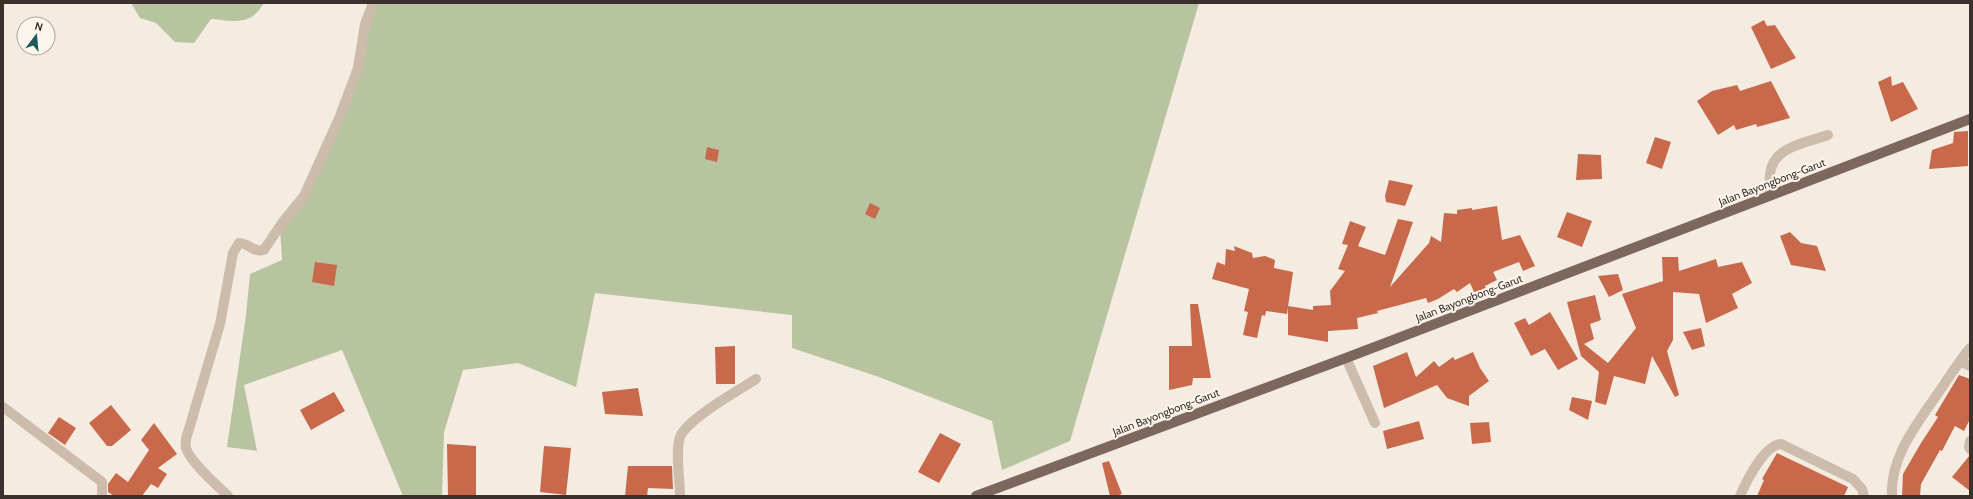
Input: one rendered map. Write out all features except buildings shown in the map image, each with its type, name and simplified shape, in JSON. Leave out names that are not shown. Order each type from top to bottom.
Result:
[{"type":"main road","name":"Jalan Bayongbong-Garut","points":[[976,496],[1346,358],[1970,119]]},
{"type":"street","points":[[228,496],[208,477],[190,456],[186,448],[186,439],[220,324],[233,253],[239,243],[244,243],[255,250],[264,250],[282,223],[304,196],[340,116],[358,68],[365,24],[373,3]]},
{"type":"street","points":[[1770,195],[1770,174],[1772,163],[1777,156],[1786,149],[1828,135]]},
{"type":"street","points":[[1892,496],[1891,486],[1894,468],[1908,437],[1970,348]]},
{"type":"street","points":[[1346,358],[1375,423]]},
{"type":"street","points":[[1960,361],[1970,366]]},
{"type":"street","points":[[680,496],[678,448],[680,438],[684,430],[696,418],[756,380]]},
{"type":"street","points":[[3,407],[102,482],[102,496]]},
{"type":"street","points":[[1970,441],[1968,447],[1970,449]]},
{"type":"street","points":[[1742,495],[1745,484],[1768,449],[1775,444],[1781,444],[1853,479],[1862,489],[1864,496]]},
{"type":"green space","points":[[131,3],[264,3],[259,10],[248,19],[234,21],[211,19],[194,43],[175,42],[156,23],[140,18]]},
{"type":"green space","points":[[376,3],[1199,3],[1070,441],[1002,470],[992,421],[879,377],[792,348],[792,315],[595,293],[576,387],[518,363],[463,370],[444,432],[442,496],[403,496],[342,350],[244,385],[257,451],[227,447],[246,315],[250,274],[282,260],[280,227],[304,196],[361,55]]}]
